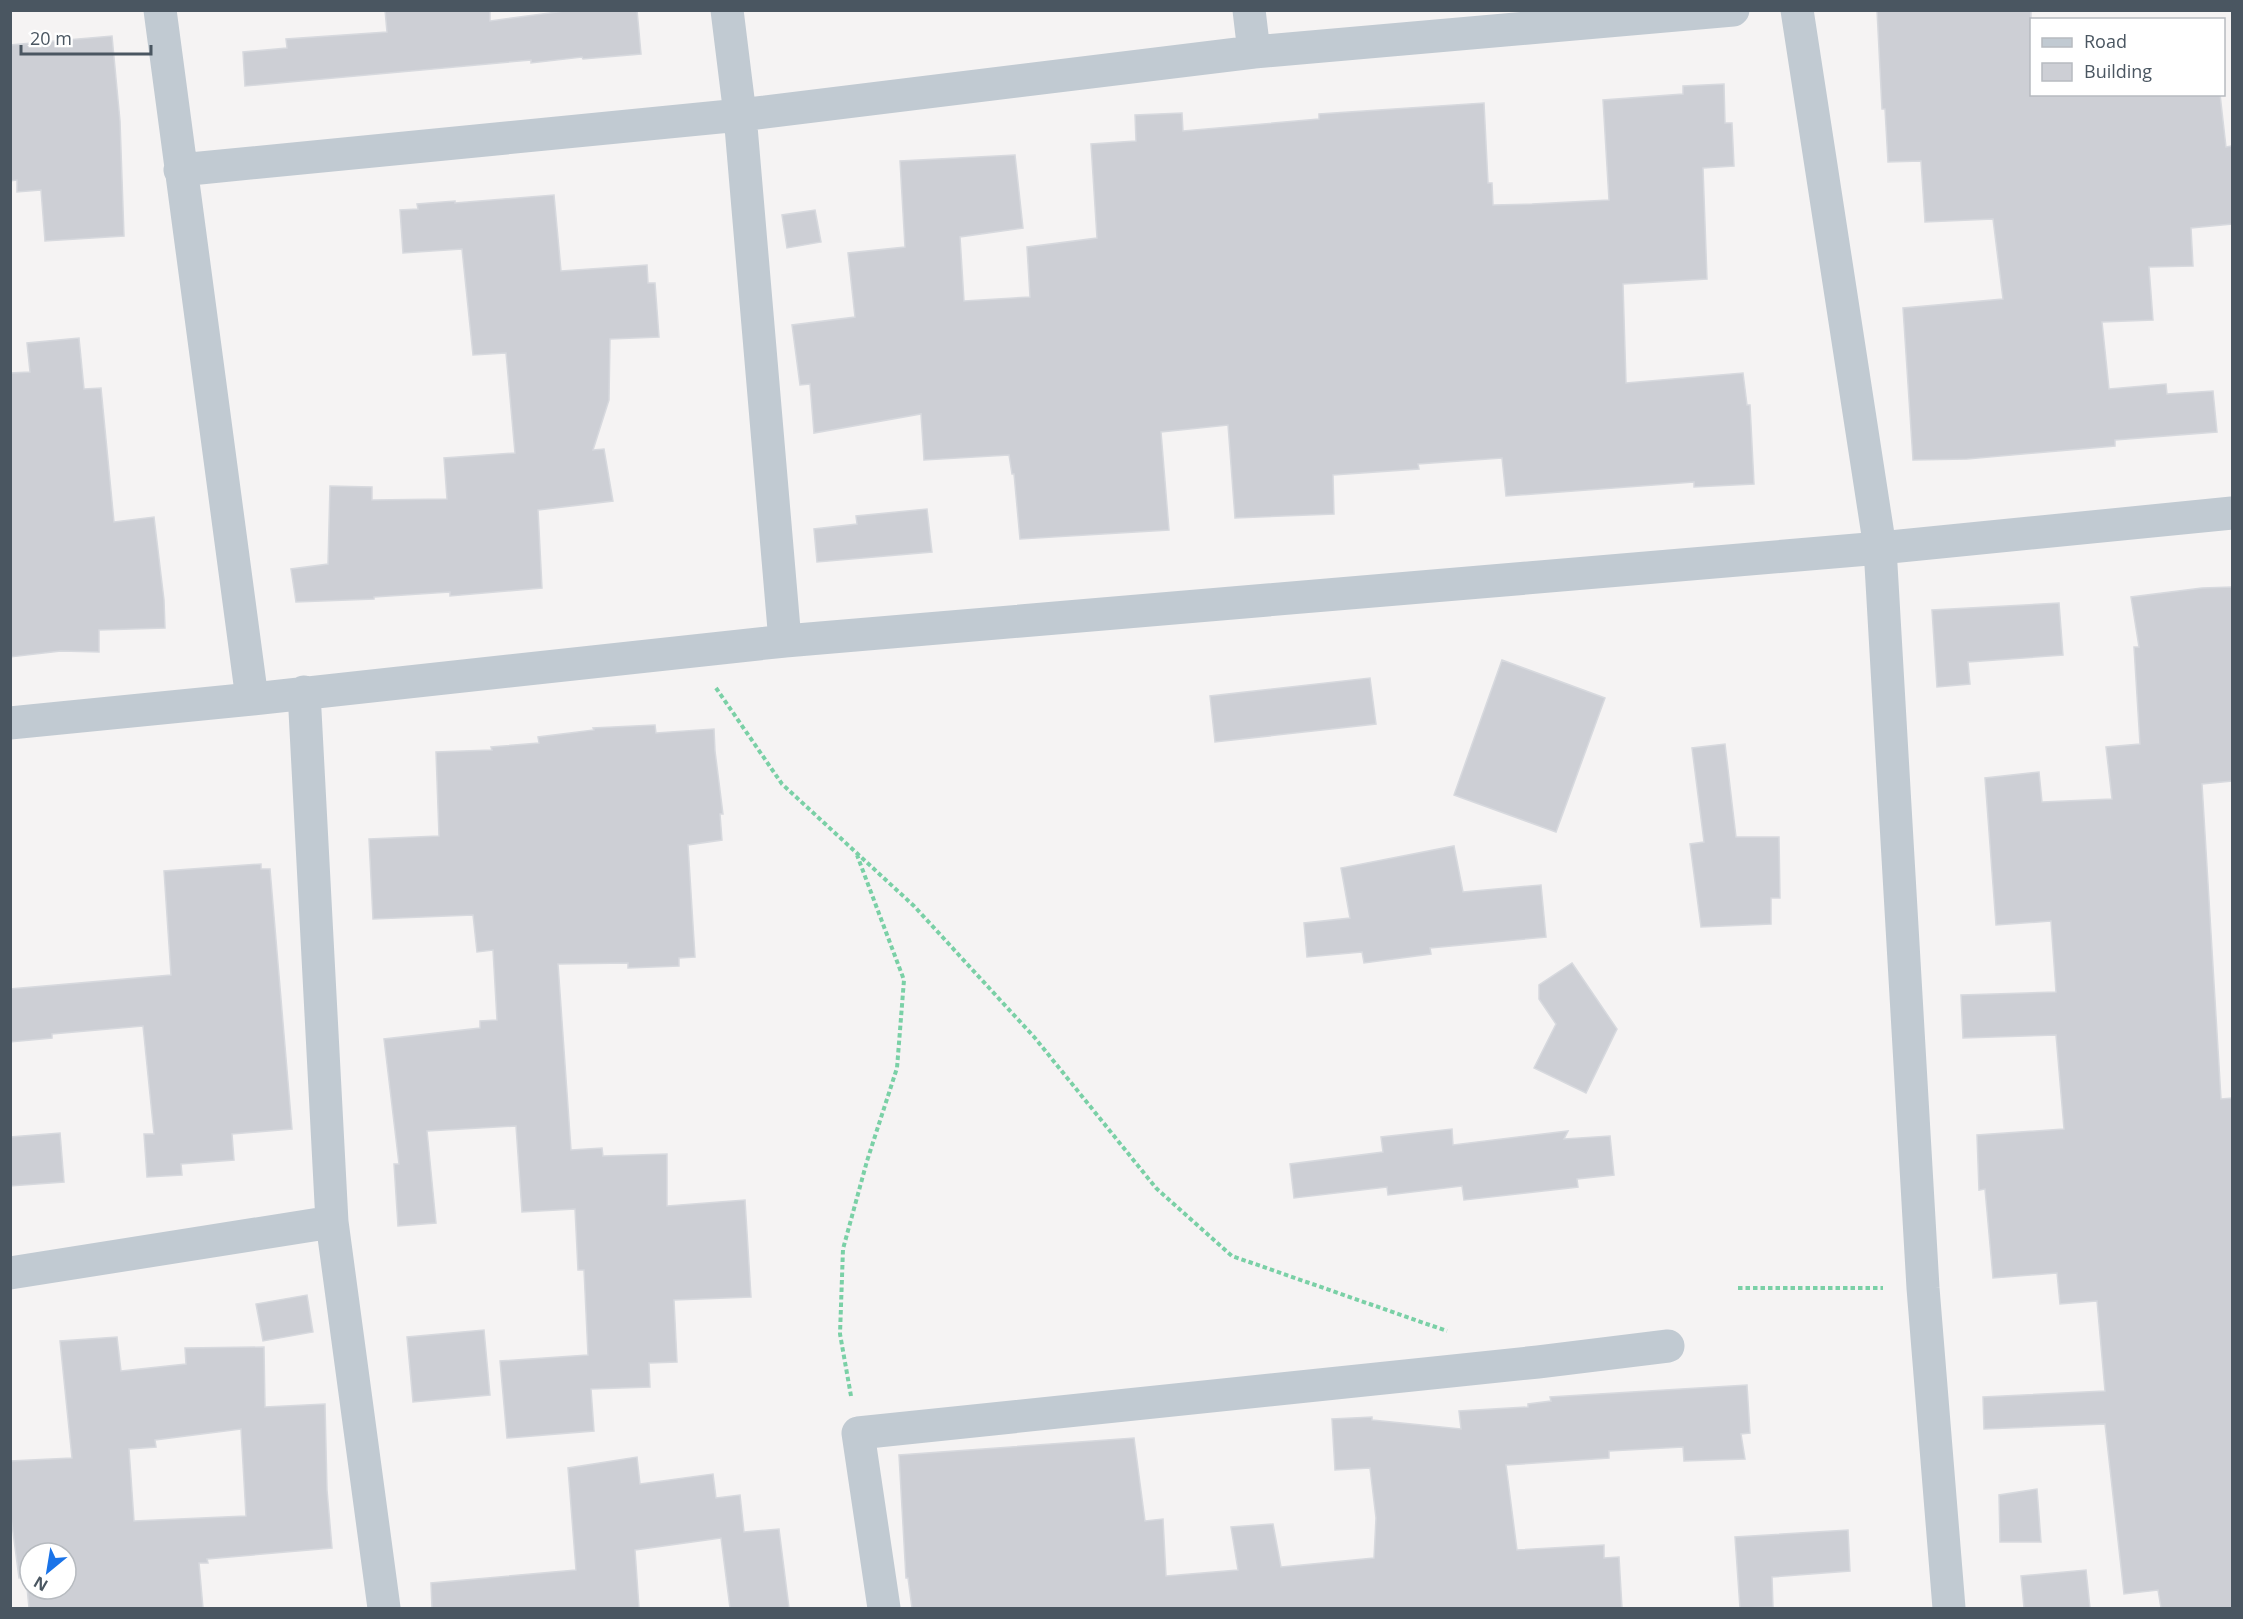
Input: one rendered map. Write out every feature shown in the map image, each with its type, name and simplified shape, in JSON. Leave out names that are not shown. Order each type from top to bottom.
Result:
[{"type":"street","points":[[160,10],[252,699]]},
{"type":"street","points":[[728,10],[740,115],[785,640]]},
{"type":"street","points":[[1249,10],[1254,52]]},
{"type":"street","points":[[180,170],[740,115],[1254,52],[1733,10]]},
{"type":"street","points":[[1797,10],[1880,548],[1923,1288],[1949,1608]]},
{"type":"street","points":[[10,723],[252,699],[785,640],[1880,548],[2232,513]]},
{"type":"street","points":[[304,692],[332,1222],[384,1608]]},
{"type":"street","points":[[10,1272],[332,1222]]},
{"type":"street","points":[[884,1608],[858,1433],[1538,1362],[1668,1346]]},
{"type":"path","points":[[690,650],[782,784],[914,906],[1035,1038],[1156,1188],[1232,1256],[1458,1335]]},
{"type":"path","points":[[857,854],[904,980],[897,1068],[867,1161],[843,1249],[840,1334],[858,1433]]},
{"type":"path","points":[[1738,1288],[1923,1288]]},
{"type":"building","points":[[385,10],[490,10],[490,21],[572,10],[637,10],[641,54],[583,59],[582,57],[531,63],[531,60],[245,86],[243,52],[287,48],[286,39],[387,32]]},
{"type":"building","points":[[1877,10],[2031,10],[2030,96],[2220,96],[2226,147],[2232,146],[2232,224],[2191,228],[2193,266],[2149,267],[2153,320],[2102,322],[2109,389],[2166,384],[2167,394],[2213,391],[2217,432],[2115,440],[2115,446],[1967,459],[1913,460],[1903,308],[2003,299],[1993,219],[1925,222],[1921,161],[1888,162],[1885,109],[1882,109]]},
{"type":"building","points":[[112,36],[120,121],[124,236],[45,241],[41,190],[17,192],[17,180],[10,181],[10,45]]},
{"type":"building","points":[[1724,84],[1725,123],[1732,123],[1734,166],[1703,168],[1707,279],[1623,284],[1626,383],[1743,373],[1747,405],[1750,405],[1754,484],[1694,487],[1694,482],[1506,496],[1502,458],[1418,464],[1419,469],[1333,475],[1334,514],[1235,518],[1228,425],[1161,432],[1169,530],[1020,539],[1014,474],[1012,474],[1009,455],[924,460],[921,414],[814,433],[810,384],[800,385],[792,325],[855,317],[848,253],[905,247],[900,161],[1015,155],[1023,228],[960,237],[964,301],[1030,297],[1027,247],[1097,238],[1091,144],[1136,141],[1135,115],[1182,113],[1183,131],[1319,119],[1319,114],[1484,103],[1488,183],[1492,183],[1493,205],[1609,200],[1603,100],[1683,94],[1683,86]]},
{"type":"building","points":[[554,195],[561,271],[647,265],[648,283],[655,283],[659,337],[610,339],[609,400],[593,450],[604,449],[613,501],[538,510],[542,588],[450,596],[450,592],[374,597],[374,599],[296,602],[291,569],[328,564],[330,486],[372,487],[372,500],[447,499],[444,458],[515,453],[506,353],[473,355],[462,249],[403,253],[400,210],[418,209],[417,204]]},
{"type":"building","points":[[815,210],[821,242],[787,248],[782,215]]},
{"type":"building","points":[[79,338],[84,389],[101,388],[114,522],[154,517],[165,628],[99,630],[99,652],[61,651],[10,657],[10,373],[30,372],[27,343]]},
{"type":"building","points":[[927,509],[932,552],[817,562],[814,529],[857,524],[856,516]]},
{"type":"building","points":[[2232,587],[2232,781],[2202,784],[2221,1099],[2232,1098],[2232,1608],[2161,1608],[2158,1590],[2124,1594],[2105,1424],[1984,1429],[1983,1397],[2105,1391],[2097,1301],[2060,1304],[2057,1273],[1993,1278],[1985,1189],[1979,1190],[1977,1135],[2064,1129],[2056,1035],[1963,1038],[1961,995],[2056,992],[2051,921],[1996,925],[1985,778],[2039,772],[2042,802],[2112,799],[2106,747],[2140,744],[2134,647],[2139,647],[2131,597],[2202,588]]},
{"type":"building","points":[[2059,603],[2063,655],[1968,662],[1970,684],[1937,687],[1932,610]]},
{"type":"building","points":[[1502,660],[1605,698],[1556,832],[1454,795]]},
{"type":"building","points":[[1370,678],[1376,724],[1215,742],[1210,696]]},
{"type":"building","points":[[655,725],[656,733],[714,729],[723,814],[720,814],[722,840],[688,845],[695,957],[679,958],[679,966],[628,968],[628,963],[558,964],[571,1150],[602,1148],[603,1156],[667,1154],[667,1206],[745,1200],[751,1297],[674,1300],[677,1362],[649,1363],[650,1387],[591,1389],[594,1431],[507,1438],[500,1361],[588,1355],[584,1270],[578,1270],[575,1209],[522,1212],[516,1126],[427,1131],[436,1223],[398,1226],[394,1164],[399,1164],[384,1039],[480,1028],[480,1021],[497,1020],[493,950],[477,952],[473,915],[373,919],[369,839],[439,836],[436,752],[492,750],[491,747],[539,743],[538,737],[594,730],[593,728]]},
{"type":"building","points":[[1725,744],[1736,837],[1779,837],[1780,898],[1771,898],[1771,924],[1701,927],[1690,844],[1704,842],[1692,748]]},
{"type":"building","points":[[1454,846],[1463,892],[1541,885],[1546,937],[1430,948],[1431,954],[1364,963],[1362,952],[1307,957],[1304,923],[1350,918],[1341,868]]},
{"type":"building","points":[[261,864],[261,869],[270,869],[292,1129],[232,1134],[234,1160],[181,1164],[182,1175],[147,1177],[144,1134],[154,1134],[143,1026],[52,1034],[52,1038],[10,1042],[10,989],[171,975],[164,871]]},
{"type":"building","points":[[1572,963],[1617,1029],[1586,1093],[1534,1068],[1556,1024],[1539,999],[1539,985]]},
{"type":"building","points":[[1452,1129],[1453,1145],[1568,1131],[1564,1139],[1610,1136],[1614,1175],[1577,1179],[1578,1187],[1464,1200],[1462,1186],[1388,1195],[1387,1187],[1294,1198],[1290,1164],[1383,1152],[1381,1137]]},
{"type":"building","points":[[60,1133],[64,1182],[10,1186],[10,1137]]},
{"type":"building","points":[[307,1295],[313,1332],[263,1341],[256,1304]]},
{"type":"building","points":[[484,1330],[490,1395],[413,1402],[407,1337]]},
{"type":"building","points":[[117,1337],[121,1371],[186,1364],[185,1348],[264,1347],[265,1407],[325,1404],[327,1490],[332,1548],[207,1559],[208,1563],[199,1563],[203,1608],[29,1608],[28,1601],[78,1601],[78,1541],[18,1541],[18,1570],[10,1509],[10,1461],[72,1458],[60,1341]],"holes":[[[241,1429],[246,1516],[134,1521],[129,1449],[156,1447],[155,1440]]]},
{"type":"building","points":[[1747,1385],[1750,1433],[1741,1434],[1745,1459],[1684,1461],[1683,1447],[1609,1451],[1609,1458],[1506,1465],[1517,1550],[1604,1545],[1604,1558],[1619,1557],[1622,1608],[912,1608],[908,1578],[906,1578],[899,1455],[1134,1438],[1145,1521],[1163,1519],[1166,1576],[1238,1570],[1231,1527],[1273,1524],[1281,1567],[1374,1558],[1376,1518],[1370,1468],[1335,1470],[1332,1419],[1372,1417],[1372,1420],[1461,1429],[1459,1411],[1528,1407],[1528,1404],[1551,1401],[1550,1397]]},
{"type":"building","points":[[637,1457],[640,1484],[713,1474],[716,1498],[740,1495],[744,1532],[779,1529],[789,1608],[730,1608],[721,1538],[635,1550],[639,1608],[432,1608],[431,1583],[576,1570],[568,1468]]},
{"type":"building","points":[[2037,1489],[2041,1542],[2000,1542],[1999,1495]]},
{"type":"building","points":[[1848,1530],[1850,1571],[1772,1577],[1773,1607],[1740,1608],[1735,1537]]},
{"type":"building","points":[[2086,1570],[2090,1608],[2024,1608],[2021,1576]]}]
